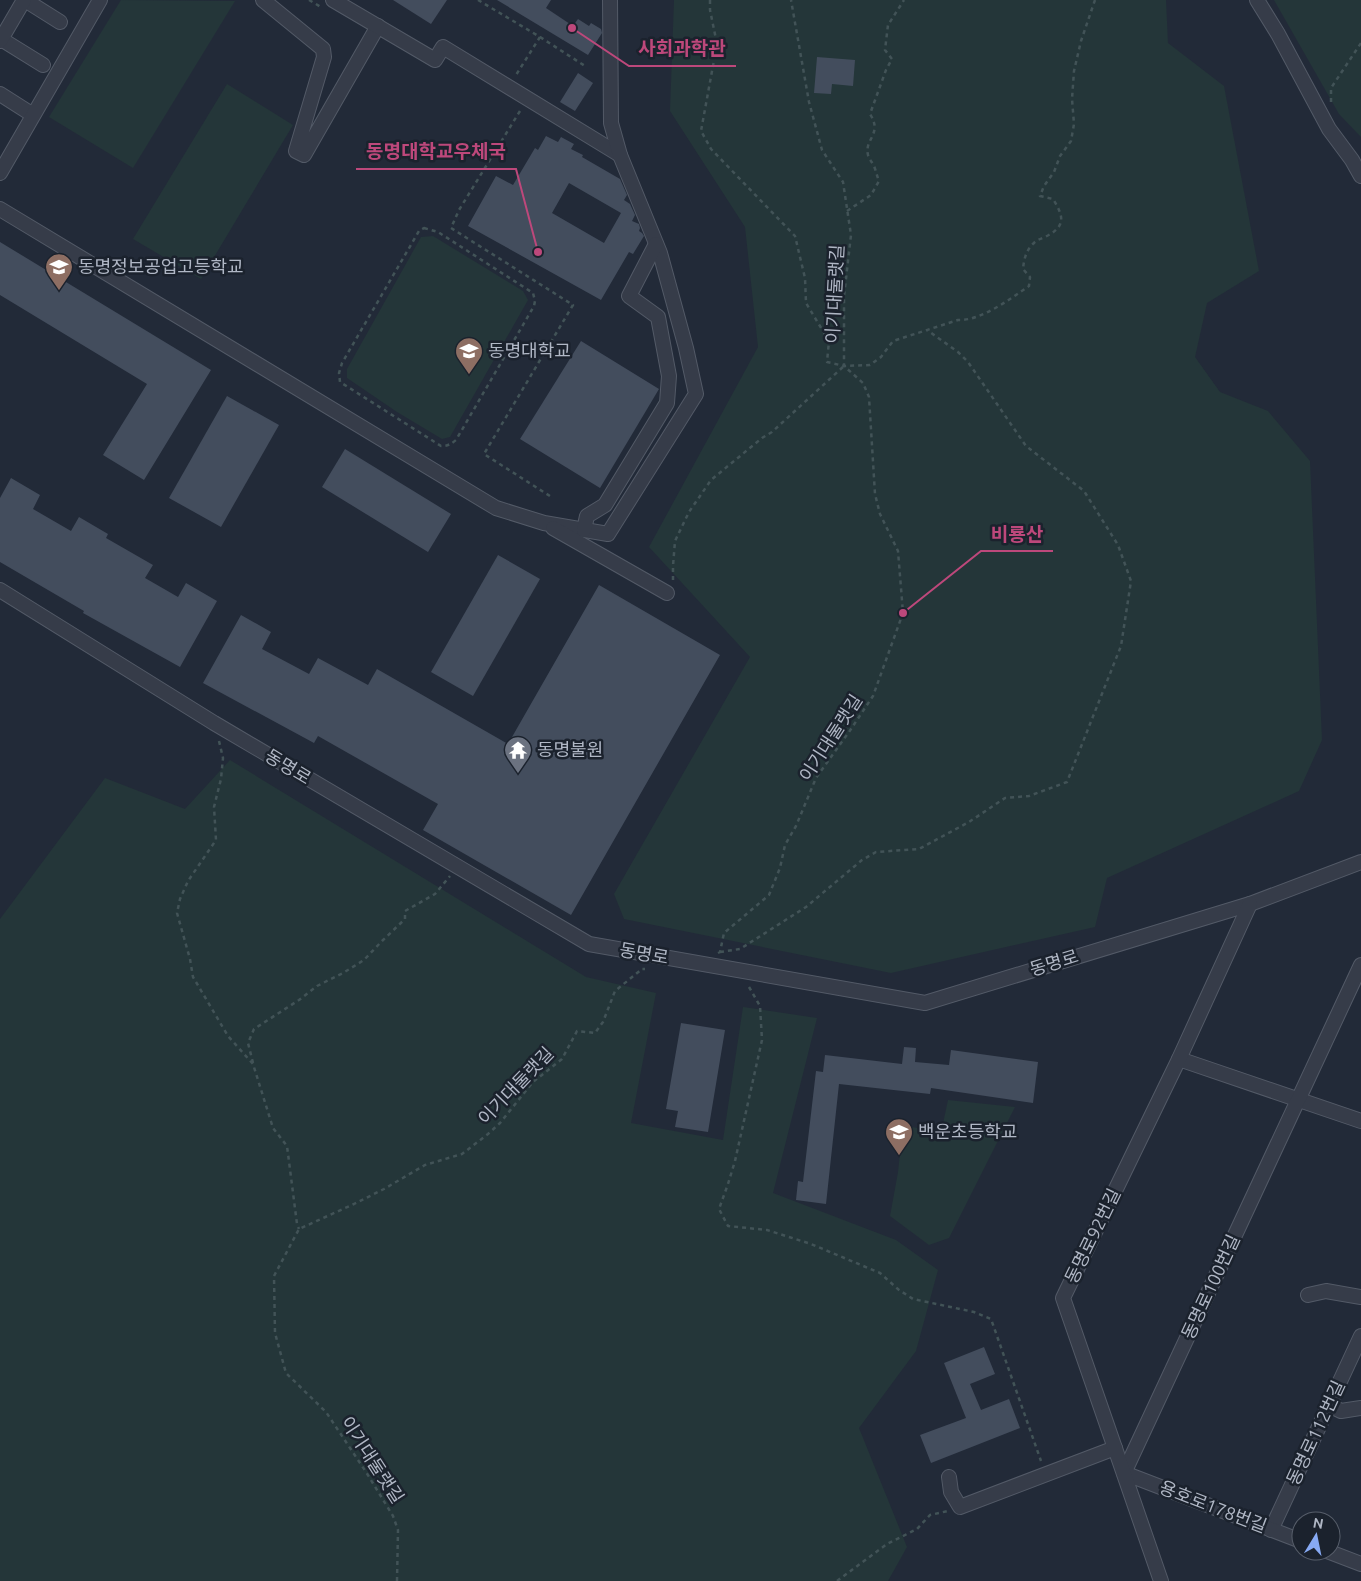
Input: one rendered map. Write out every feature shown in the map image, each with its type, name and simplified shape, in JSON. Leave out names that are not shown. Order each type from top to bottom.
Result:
[{"type":"street","points":[[42,65],[0,40],[24,0],[60,22]]},
{"type":"street","points":[[0,173],[100,0]]},
{"type":"street","points":[[263,0],[323,49],[324,57],[296,151],[304,155],[378,26]]},
{"type":"street","points":[[333,0],[435,60],[443,47],[620,155]]},
{"type":"street","points":[[0,209],[496,508],[544,523],[608,534],[696,394],[686,348],[660,254],[620,155],[611,123],[610,0]]},
{"type":"street","points":[[1257,0],[1278,34],[1329,129],[1352,160],[1361,176]]},
{"type":"street","points":[[0,94],[33,115]]},
{"type":"street","points":[[584,530],[588,516],[605,505],[667,403],[669,376],[658,317],[630,296],[656,244]]},
{"type":"street","points":[[544,523],[667,593]]},
{"type":"street","name":"동명로","points":[[0,590],[214,723],[589,944],[925,1003],[1250,904],[1361,862]]},
{"type":"street","name":"동명로92번길","points":[[1160,1581],[1116,1448],[1063,1298],[1179,1058],[1250,904]]},
{"type":"street","name":"동명로100번길","points":[[1124,1473],[1361,965]]},
{"type":"street","points":[[1179,1058],[1361,1121]]},
{"type":"street","points":[[1308,1296],[1326,1291],[1361,1297]]},
{"type":"street","name":"동명로112번길","points":[[1271,1530],[1361,1336]]},
{"type":"street","points":[[1329,1404],[1341,1411],[1361,1408]]},
{"type":"street","points":[[949,1476],[950,1492],[960,1507],[1116,1448]]},
{"type":"street","name":"용호로178번길","points":[[1124,1473],[1291,1537]]},
{"type":"street","points":[[1341,1556],[1361,1564]]},
{"type":"path","points":[[478,0],[585,66]]},
{"type":"path","points":[[710,0],[710,10],[717,44],[701,131],[710,149],[795,236],[805,278],[806,303],[829,341],[827,362],[844,366],[870,365],[881,357],[893,341],[976,316],[998,307],[1028,286],[1030,277],[1023,269],[1025,256],[1034,242],[1058,229],[1062,222],[1061,211],[1053,199],[1040,196],[1044,186],[1054,172],[1060,156],[1072,141],[1074,124],[1072,99],[1074,71],[1081,41],[1095,0]]},
{"type":"path","name":"이기대둘랫길","points":[[720,952],[724,933],[769,895],[780,868],[785,845],[796,826],[816,778],[873,696],[903,613],[898,551],[880,514],[875,494],[869,397],[863,383],[844,366],[844,296],[851,235],[843,182],[822,150],[809,102],[791,0]]},
{"type":"path","points":[[847,211],[871,195],[879,181],[868,156],[868,148],[874,134],[875,122],[870,114],[892,58],[885,50],[888,25],[904,0]]},
{"type":"path","points":[[509,87],[540,38]]},
{"type":"path","points":[[1331,104],[1332,88],[1361,42]]},
{"type":"path","points":[[528,99],[458,210],[451,228],[573,305],[484,454],[552,498]]},
{"type":"path","points":[[424,228],[438,232],[533,293],[534,306],[452,444],[441,446],[340,382],[339,373],[342,363],[419,231],[424,228]]},
{"type":"path","points":[[694,962],[720,952],[740,949],[806,908],[862,860],[876,852],[919,849],[969,822],[1006,798],[1028,796],[1067,782],[1121,646],[1131,581],[1118,545],[1084,491],[1026,446],[968,362],[958,352],[927,330]]},
{"type":"path","points":[[667,593],[674,590],[675,541],[689,512],[711,480],[772,432],[844,366]]},
{"type":"path","points":[[214,723],[224,758],[214,807],[216,840],[188,881],[180,899],[177,913],[193,977],[228,1036],[253,1064]]},
{"type":"path","points":[[299,1228],[287,1146],[273,1128],[248,1043],[254,1029],[317,986],[364,960],[382,940],[406,919],[405,912],[435,894],[458,867]]},
{"type":"path","name":"이기대둘랫길","points":[[397,1581],[398,1530],[393,1516],[326,1412],[286,1374],[276,1333],[274,1276],[299,1228],[361,1200],[425,1165],[462,1154],[500,1123],[533,1082],[562,1059],[577,1031],[595,1033],[603,1022],[615,991],[642,969],[647,968]]},
{"type":"path","points":[[740,970],[760,1006],[762,1040],[735,1161],[719,1209],[728,1226],[767,1230],[811,1244],[880,1273],[898,1290],[914,1299],[974,1312],[991,1318],[1047,1474]]},
{"type":"path","points":[[837,1581],[887,1544],[917,1529],[930,1514],[960,1507]]},
{"type":"shaded area","points":[[121,0],[235,1],[133,168],[49,117]]},
{"type":"shaded area","points":[[674,0],[1166,0],[1168,43],[1224,86],[1259,271],[1207,303],[1195,357],[1220,392],[1268,411],[1310,461],[1322,740],[1299,791],[1107,878],[1095,927],[891,973],[624,919],[614,894],[750,657],[649,547],[758,347],[745,227],[670,111]]},
{"type":"shaded area","points":[[1274,0],[1361,0],[1361,137],[1339,114]]},
{"type":"shaded area","points":[[227,84],[293,125],[201,279],[133,239]]},
{"type":"shaded area","points":[[433,236],[523,291],[528,300],[450,437],[442,439],[397,412],[347,378],[347,369],[421,237]]},
{"type":"shaded area","points":[[230,760],[586,977],[656,993],[631,1123],[723,1140],[743,1007],[817,1018],[773,1193],[896,1240],[938,1270],[916,1351],[859,1428],[907,1547],[888,1581],[0,1581],[0,919],[105,778],[185,809]]},
{"type":"shaded area","points":[[948,1100],[1015,1107],[949,1238],[929,1245],[890,1216],[898,1172],[903,1125],[941,1133]]},
{"type":"building","points":[[393,0],[447,0],[431,24]]},
{"type":"building","points":[[497,0],[551,0],[546,8],[573,26],[578,19],[589,26],[591,23],[601,29],[602,33],[588,55]]},
{"type":"building","points":[[817,57],[855,60],[853,86],[832,84],[831,94],[814,93]]},
{"type":"building","points":[[578,73],[593,83],[575,111],[560,102]]},
{"type":"building","points":[[546,136],[558,142],[561,137],[574,144],[571,149],[583,155],[582,157],[620,179],[627,195],[624,200],[630,204],[635,215],[632,221],[639,224],[639,231],[644,236],[633,254],[629,252],[601,300],[468,226],[496,176],[513,185],[535,148],[538,150]],"holes":[[[569,183],[621,213],[604,243],[552,213]]]},
{"type":"building","points":[[0,242],[211,370],[144,480],[103,455],[147,384],[0,295]]},
{"type":"building","points":[[581,341],[659,389],[600,488],[520,439]]},
{"type":"building","points":[[227,396],[279,425],[221,527],[169,498]]},
{"type":"building","points":[[345,449],[451,514],[428,552],[322,487]]},
{"type":"building","points":[[11,478],[40,495],[33,509],[71,531],[79,517],[108,534],[106,538],[153,565],[145,578],[178,597],[186,583],[217,601],[180,667],[83,613],[84,611],[0,562],[0,498]]},
{"type":"building","points":[[498,555],[540,579],[473,696],[431,672]]},
{"type":"building","name":"동명불원","points":[[599,585],[720,655],[571,915],[423,830],[438,804],[318,736],[314,743],[203,683],[241,615],[271,632],[262,649],[309,674],[318,658],[368,685],[377,669],[508,744]]},
{"type":"building","points":[[681,1023],[725,1030],[708,1132],[675,1127],[678,1111],[666,1109]]},
{"type":"building","points":[[904,1047],[916,1048],[915,1062],[949,1065],[951,1050],[1038,1062],[1033,1103],[931,1088],[930,1094],[839,1084],[826,1204],[796,1200],[798,1181],[803,1182],[816,1071],[823,1072],[825,1055],[902,1064]]},
{"type":"building","points":[[984,1347],[995,1374],[970,1384],[981,1410],[1009,1399],[1020,1428],[931,1463],[920,1435],[966,1418],[944,1363]]},
{"type":"place","name":"사회과학관","points":[[572,28]]},
{"type":"place","name":"동명대학교우체국","points":[[538,252]]},
{"type":"place","name":"동명정보공업고등학교","points":[[59,291]]},
{"type":"place","name":"동명대학교","points":[[469,375]]},
{"type":"place","name":"비룡산","points":[[903,613]]},
{"type":"place","name":"동명불원","points":[[518,774]]},
{"type":"place","name":"백운초등학교","points":[[899,1156]]}]
